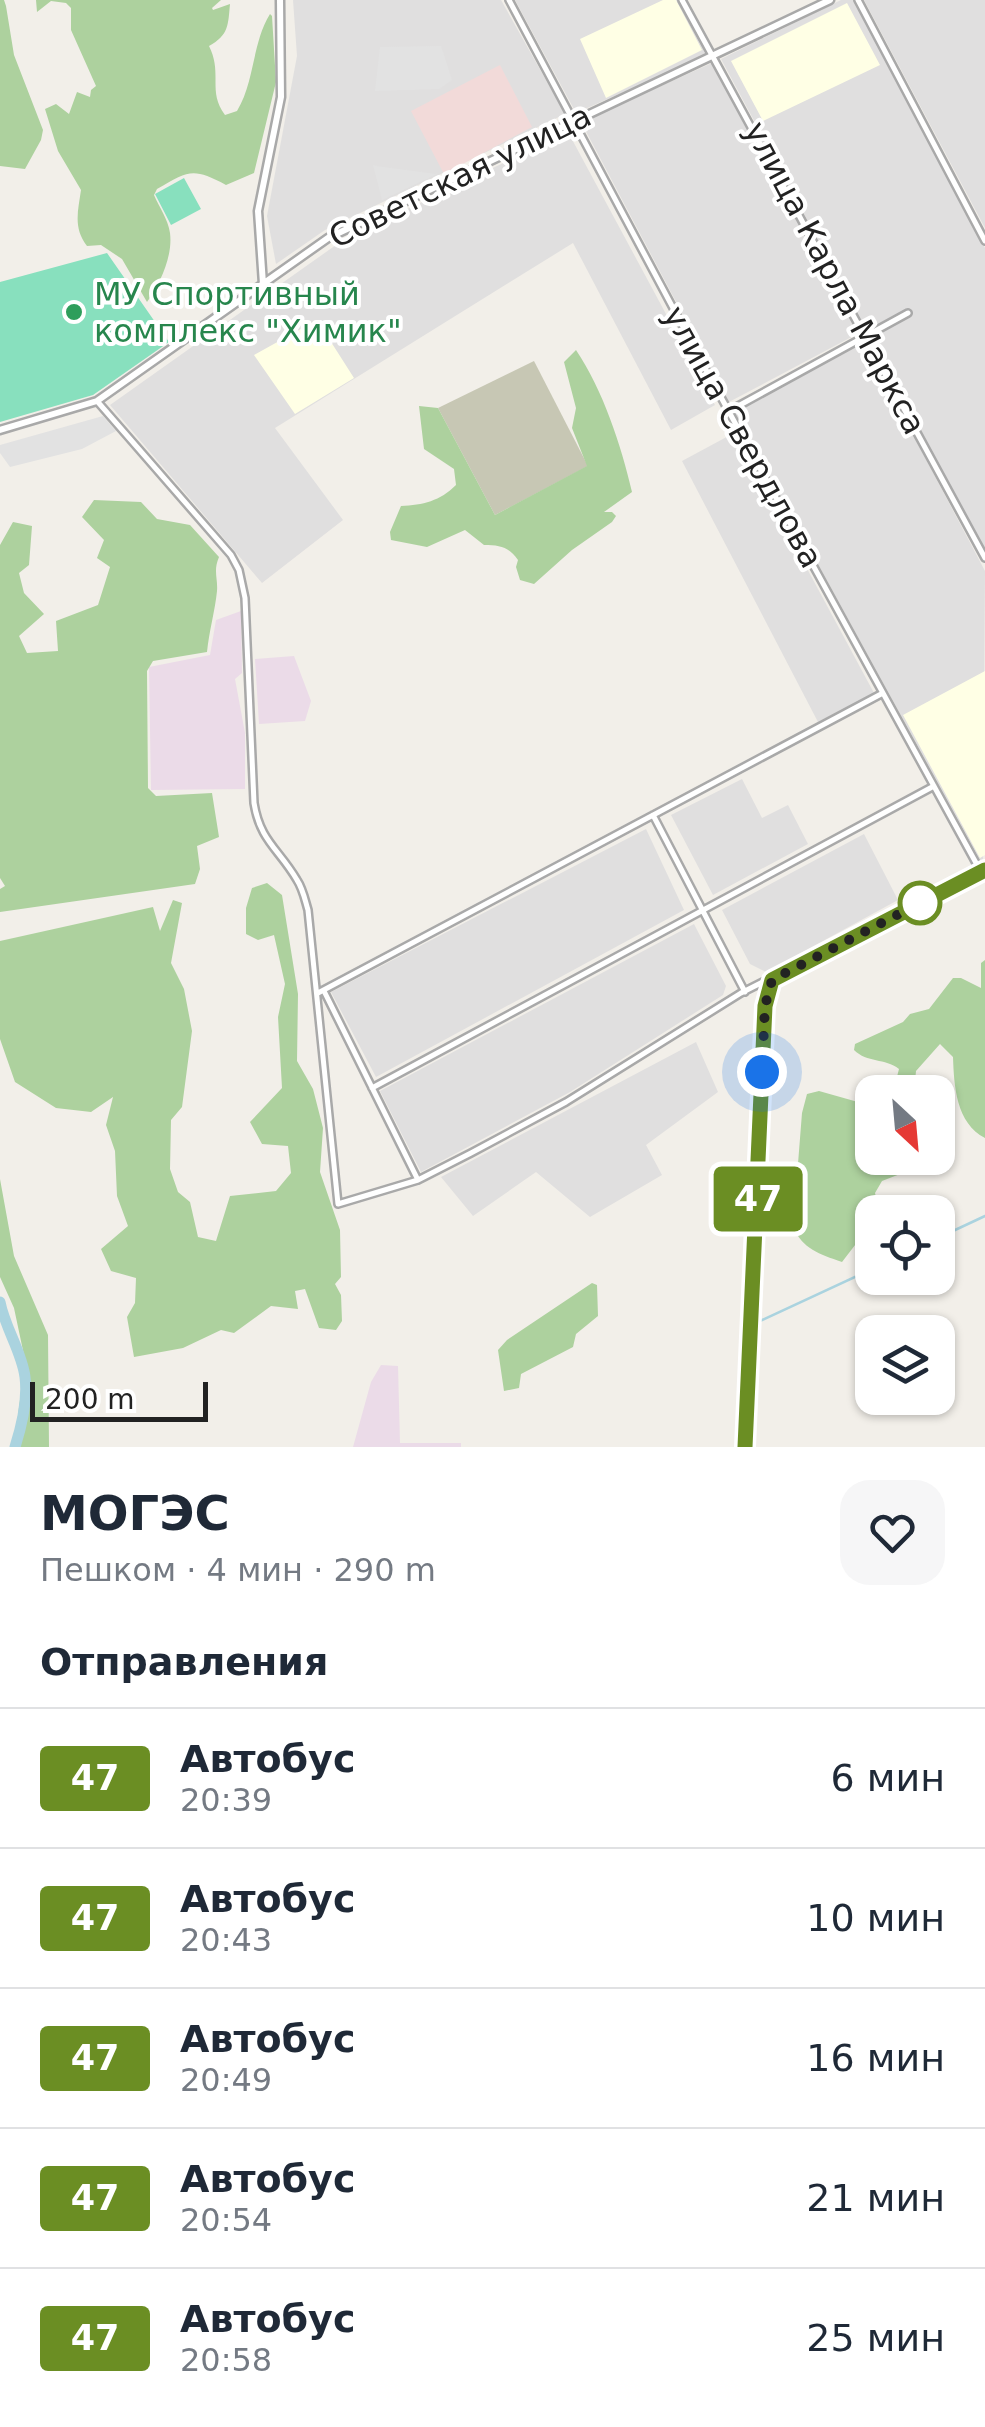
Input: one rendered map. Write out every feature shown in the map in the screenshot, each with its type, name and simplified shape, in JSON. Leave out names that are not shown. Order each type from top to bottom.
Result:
[{"type":"street","points":[[263,285],[258,211],[281,97],[280,0]]},
{"type":"street","name":"улица Свердлова","points":[[509,0],[728,411],[983,871]]},
{"type":"street","name":"улица Карла Маркса","points":[[682,0],[985,558]]},
{"type":"street","name":"Советская улица","points":[[0,430],[97,401],[328,238],[830,0]]},
{"type":"street","points":[[858,0],[985,240]]},
{"type":"street","points":[[728,411],[908,313]]},
{"type":"street","points":[[97,401],[214,535],[239,570],[245,598],[257,824],[301,884],[308,910],[321,992],[338,1204],[418,1180],[566,1102],[745,992],[983,871]]},
{"type":"street","points":[[321,992],[883,692]]},
{"type":"street","points":[[372,1088],[934,786]]},
{"type":"street","points":[[653,815],[745,992]]},
{"type":"street","points":[[745,1447],[765,1006],[772,980]]},
{"type":"street","points":[[321,992],[418,1180]]},
{"type":"shaded area","points":[[293,0],[501,0],[565,114],[325,230],[276,264],[267,216],[297,56]]},
{"type":"shaded area","points":[[515,0],[677,0],[707,55],[576,113]]},
{"type":"shaded area","points":[[663,0],[676,0],[702,50],[606,98],[580,39]]},
{"type":"shaded area","points":[[841,0],[853,0],[985,248],[985,552],[721,59]]},
{"type":"shaded area","points":[[864,0],[985,0],[985,228]]},
{"type":"shaded area","points":[[847,3],[880,65],[763,121],[731,61]]},
{"type":"shaded area","points":[[441,46],[452,80],[439,89],[375,91],[380,47]]},
{"type":"shaded area","points":[[712,63],[859,333],[729,402],[581,122]]},
{"type":"shaded area","points":[[500,65],[532,127],[444,174],[411,111]]},
{"type":"shaded area","points":[[568,132],[715,405],[671,430],[573,243],[275,428],[343,520],[262,583],[110,405],[343,240]]},
{"type":"shaded area","points":[[373,165],[377,166],[437,174],[382,200]]},
{"type":"shaded area","points":[[317,320],[354,378],[295,414],[254,355]]},
{"type":"shaded area","points":[[864,342],[985,571],[983,865],[734,411]]},
{"type":"shaded area","points":[[534,361],[588,466],[495,515],[438,408]]},
{"type":"shaded area","points":[[103,416],[116,431],[82,449],[10,467],[0,453],[0,445]]},
{"type":"shaded area","points":[[734,433],[874,693],[818,722],[682,461]]},
{"type":"shaded area","points":[[241,611],[242,673],[235,679],[245,733],[245,789],[151,790],[149,667],[210,655],[216,620]]},
{"type":"shaded area","points":[[294,656],[311,701],[305,721],[259,724],[255,659]]},
{"type":"shaded area","points":[[985,671],[985,855],[980,858],[903,715]]},
{"type":"shaded area","points":[[742,779],[762,818],[788,805],[808,844],[713,895],[671,815]]},
{"type":"shaded area","points":[[646,829],[684,910],[376,1077],[331,992]]},
{"type":"shaded area","points":[[864,834],[898,900],[766,972],[750,964],[722,910]]},
{"type":"shaded area","points":[[694,924],[726,986],[723,995],[570,1092],[421,1172],[380,1091]]},
{"type":"shaded area","points":[[696,1042],[718,1092],[646,1145],[662,1175],[590,1217],[536,1172],[473,1216],[441,1177]]},
{"type":"shaded area","points":[[381,1365],[398,1366],[400,1443],[461,1443],[461,1447],[353,1447],[371,1382]]},
{"type":"green space","points":[[0,0],[6,6],[14,55],[43,130],[25,169],[0,166]]},
{"type":"green space","points":[[36,0],[221,0],[213,10],[230,4],[226,29],[209,46],[215,65],[217,98],[225,115],[237,111],[243,99],[264,25],[272,16],[276,82],[254,173],[226,185],[191,174],[157,189],[154,195],[170,233],[170,251],[147,302],[122,259],[101,245],[87,246],[80,233],[81,190],[58,151],[45,109],[56,104],[69,114],[77,92],[90,97],[96,86],[71,30],[71,8],[66,3],[51,1],[37,12]]},
{"type":"green space","points":[[184,178],[201,209],[171,225],[155,194]]},
{"type":"green space","name":"МУ Спортивный комплекс \"Химик\"","points":[[107,253],[169,342],[93,395],[0,422],[0,282]]},
{"type":"green space","points":[[576,350],[610,418],[632,492],[604,512],[616,516],[612,522],[534,584],[520,580],[518,560],[511,552],[484,545],[465,530],[427,547],[391,540],[390,532],[401,506],[431,501],[456,485],[454,469],[424,449],[419,406],[438,408],[495,515],[587,466],[572,428],[576,408],[564,362]]},
{"type":"green space","points":[[94,500],[141,502],[157,519],[190,525],[219,557],[207,652],[153,661],[147,671],[148,788],[156,796],[212,793],[219,837],[197,846],[200,869],[195,884],[0,912],[0,889],[5,886],[0,878],[0,545],[13,522],[32,526],[29,565],[19,573],[24,593],[44,614],[19,636],[27,653],[58,651],[56,621],[98,605],[110,567],[97,558],[104,540],[82,517]]},
{"type":"green space","points":[[267,883],[282,895],[298,994],[297,1061],[313,1089],[323,1128],[320,1172],[340,1230],[341,1277],[335,1284],[341,1295],[342,1321],[336,1330],[319,1328],[305,1289],[295,1291],[298,1309],[271,1306],[234,1333],[221,1330],[183,1348],[134,1357],[127,1317],[135,1303],[136,1278],[111,1271],[101,1249],[128,1226],[117,1196],[115,1151],[106,1125],[113,1097],[91,1112],[56,1108],[15,1082],[0,1039],[0,941],[153,907],[160,931],[173,900],[182,903],[171,963],[184,989],[192,1031],[182,1107],[171,1120],[170,1169],[178,1192],[190,1202],[198,1237],[216,1241],[230,1196],[276,1191],[291,1173],[288,1146],[262,1144],[250,1122],[282,1088],[278,1017],[285,984],[274,935],[258,940],[246,934],[246,908],[252,888]]},
{"type":"green space","points":[[985,960],[985,1138],[962,1113],[953,1057],[940,1044],[916,1075],[897,1075],[899,1069],[854,1050],[855,1044],[903,1022],[910,1014],[929,1009],[953,978],[981,988],[981,963]]},
{"type":"green space","points":[[819,1091],[855,1101],[855,1175],[898,1175],[882,1181],[876,1195],[855,1195],[855,1245],[842,1262],[807,1246],[793,1227],[807,1094]]},
{"type":"green space","points":[[0,1179],[14,1256],[48,1335],[49,1447],[14,1447],[25,1360],[14,1308],[0,1277]]},
{"type":"green space","points":[[592,1283],[597,1285],[598,1316],[576,1334],[573,1347],[521,1374],[519,1388],[504,1391],[498,1350]]},
{"type":"waterway","points":[[955,1230],[985,1216]]},
{"type":"waterway","points":[[758,1322],[855,1277]]},
{"type":"waterway","points":[[0,1302],[25,1377],[24,1412],[15,1447]]},
{"type":"bus line","name":"47","points":[[745,1447],[765,1006],[772,980],[985,870]]},
{"type":"place","name":"МУ Спортивный комплекс \"Химик\"","points":[[74,312]]},
{"type":"route","points":[[762,1072],[765,1006],[772,980],[920,903]]}]
